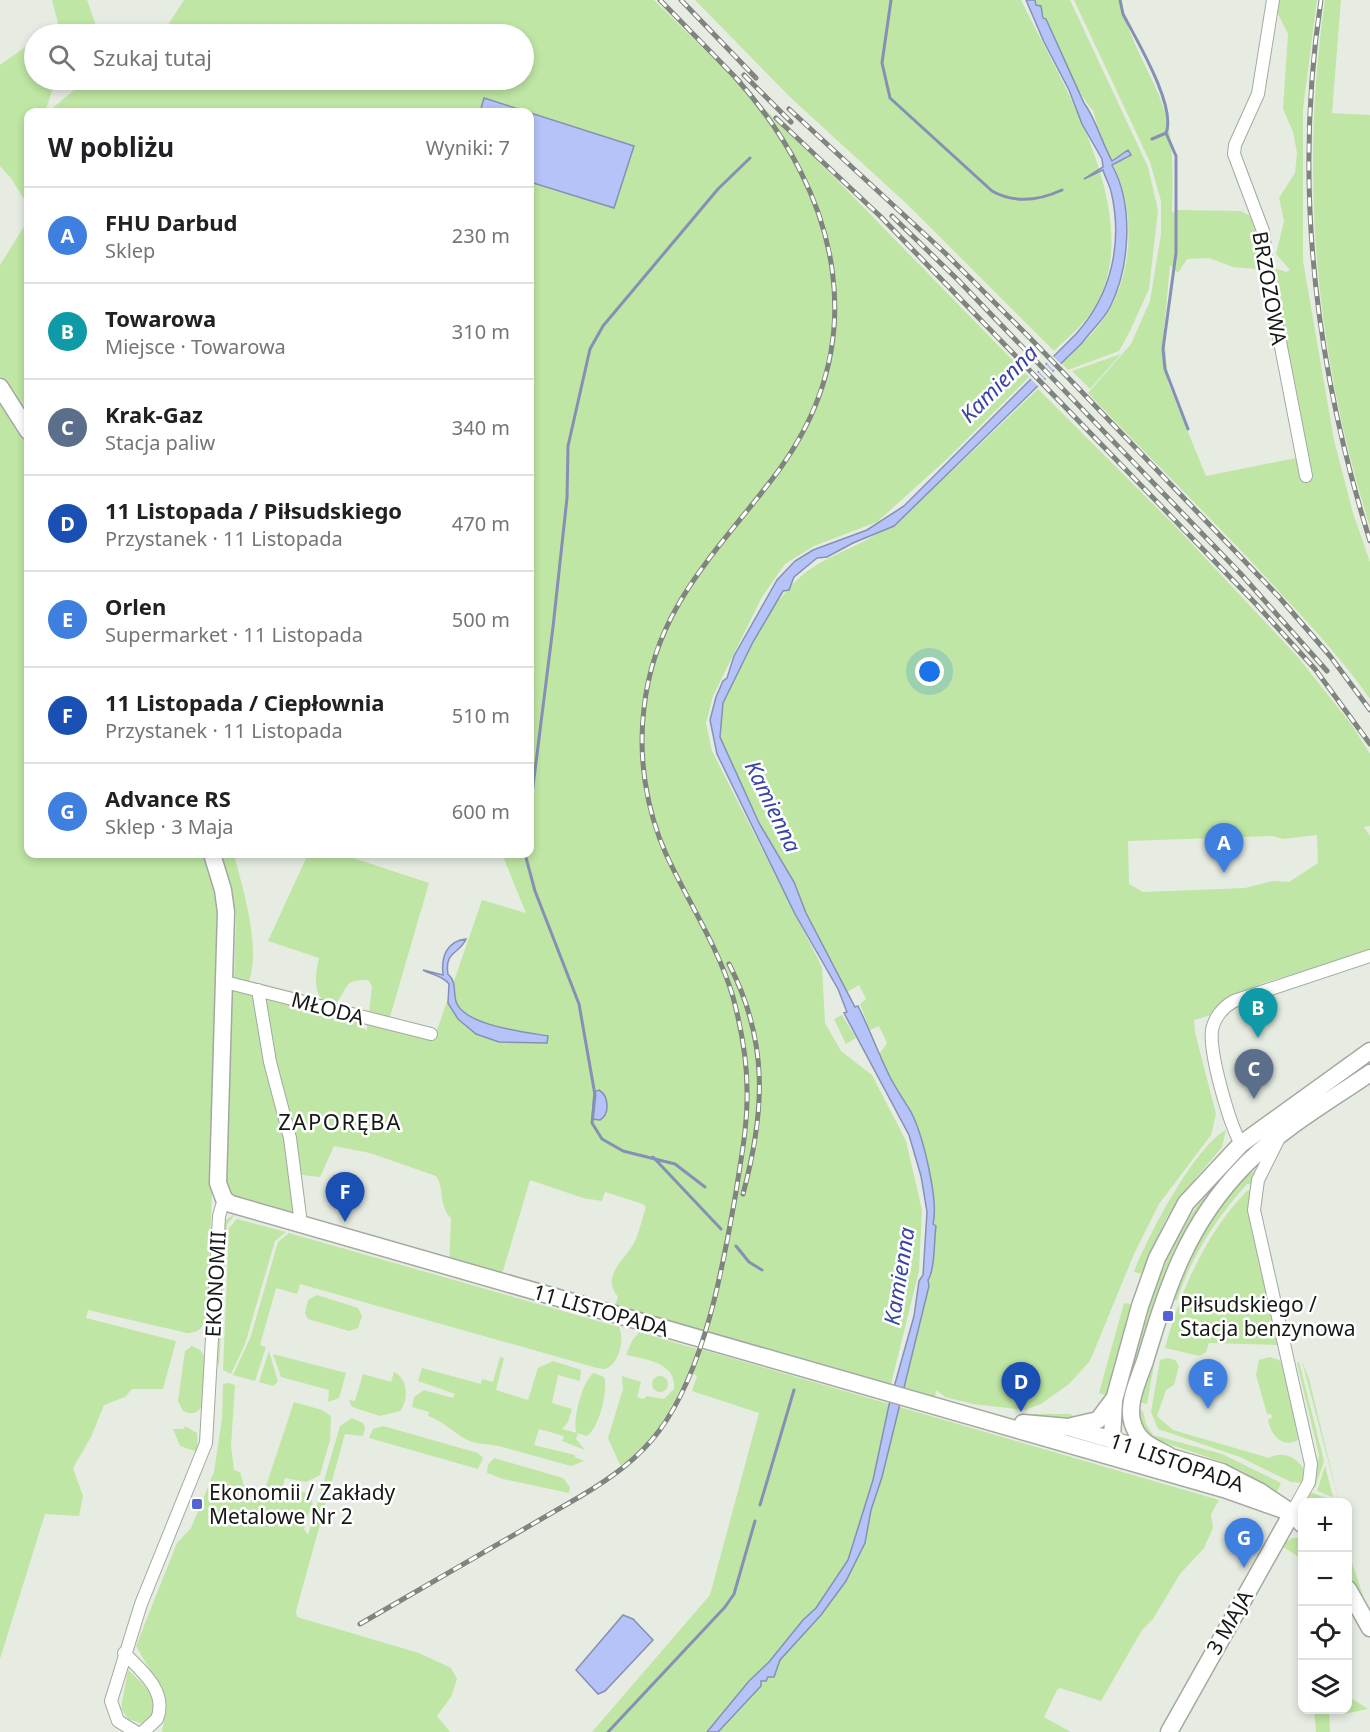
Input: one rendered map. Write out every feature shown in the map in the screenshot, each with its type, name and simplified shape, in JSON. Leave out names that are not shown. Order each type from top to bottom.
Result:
[{"type":"street","name":"BRZOZOWA","points":[[1273,0],[1258,94],[1239,136],[1234,154],[1263,231],[1270,290],[1306,476]]},
{"type":"street","points":[[0,387],[24,425]]},
{"type":"street","name":"EKONOMII","points":[[136,1732],[118,1721],[111,1701],[124,1653],[206,1443],[219,1216],[224,1199],[218,1184],[226,912],[223,890],[213,858]]},
{"type":"street","points":[[1241,1144],[1231,1125],[1213,1048],[1212,1028],[1219,1015],[1234,1001],[1370,956]]},
{"type":"street","name":"MŁODA","points":[[225,982],[431,1034]]},
{"type":"street","points":[[258,990],[270,1062],[290,1138],[301,1224]]},
{"type":"street","points":[[1133,1462],[1112,1439],[1114,1400],[1147,1286],[1171,1230],[1199,1188],[1241,1144],[1370,1051]]},
{"type":"street","points":[[1076,1446],[1112,1439],[1124,1423],[1166,1292],[1189,1240],[1211,1206],[1244,1166],[1283,1134],[1370,1073]]},
{"type":"street","points":[[1283,1134],[1261,1172],[1254,1210],[1311,1464],[1297,1519]]},
{"type":"street","name":"11 LISTOPADA","points":[[224,1199],[236,1206],[1224,1489],[1297,1519]]},
{"type":"street","points":[[1068,1427],[1098,1419],[1114,1400]]},
{"type":"street","points":[[1131,1404],[1133,1427],[1142,1440],[1168,1455]]},
{"type":"street","name":"11 LISTOPADA","points":[[980,1418],[1068,1427],[1168,1455],[1244,1482],[1297,1519]]},
{"type":"street","name":"3 MAJA","points":[[1169,1732],[1297,1519]]},
{"type":"street","points":[[1352,1597],[1370,1628]]},
{"type":"street","points":[[124,1653],[155,1688],[159,1697],[160,1708],[157,1719],[143,1732]]},
{"type":"green space","points":[[52,0],[87,0],[95,24],[57,24]]},
{"type":"green space","points":[[184,0],[654,0],[832,175],[1029,377],[948,458],[877,522],[814,546],[785,564],[762,597],[713,696],[706,723],[712,751],[822,967],[825,1023],[841,1051],[872,1075],[906,1141],[922,1210],[919,1271],[891,1384],[614,1308],[618,1297],[613,1289],[613,1274],[636,1239],[646,1207],[643,1204],[605,1192],[602,1201],[583,1198],[530,1180],[500,1281],[449,1267],[451,1218],[444,1208],[436,1176],[370,1153],[334,1146],[320,1177],[294,1174],[298,1216],[212,1194],[207,1309],[204,1323],[197,1331],[187,1333],[88,1310],[86,1318],[176,1341],[163,1389],[132,1389],[125,1397],[104,1405],[91,1437],[73,1468],[83,1496],[79,1516],[45,1514],[0,1659],[0,397],[24,434],[24,858],[212,858],[222,890],[224,982],[256,991],[260,1005],[267,999],[292,1002],[347,1017],[367,1031],[367,1022],[435,1036],[482,900],[526,913],[504,858],[534,858],[534,108],[53,108],[74,90],[534,90],[534,24],[168,24]]},
{"type":"green space","points":[[695,0],[1021,0],[1076,110],[1093,151],[1106,192],[1111,233],[1108,272],[1094,308],[1085,320],[1054,351],[908,205],[791,98]]},
{"type":"green space","points":[[1036,0],[1070,0],[1148,167],[1158,210],[1149,289],[1119,351],[1068,370],[1061,363],[1100,324],[1118,293],[1127,258],[1128,222],[1122,187],[1093,110],[1072,78],[1041,5],[1037,5]]},
{"type":"green space","points":[[1074,0],[1122,0],[1124,14],[1134,42],[1160,99],[1168,123],[1172,162],[1172,213],[1178,210],[1241,211],[1250,216],[1257,235],[1260,256],[1257,269],[1233,267],[1209,258],[1187,259],[1178,273],[1170,265],[1164,330],[1168,383],[1206,476],[1301,457],[1306,449],[1272,267],[1286,272],[1290,270],[1276,254],[1284,221],[1279,198],[1295,173],[1297,153],[1293,132],[1283,109],[1288,34],[1276,10],[1277,0],[1317,0],[1303,109],[1303,261],[1334,440],[1353,513],[1370,562],[1370,699],[1340,660],[1296,610],[1088,393],[1131,344],[1150,301],[1161,234],[1161,201],[1150,162]]},
{"type":"green space","points":[[1325,0],[1341,0],[1332,113],[1370,115],[1370,527],[1351,463],[1337,398],[1325,332],[1318,266],[1313,133],[1317,67]]},
{"type":"green space","points":[[24,48],[24,90],[53,90],[46,108],[24,108],[24,199],[11,178],[0,166],[0,65]]},
{"type":"green space","points":[[24,226],[24,416],[0,376],[0,265]]},
{"type":"green space","points":[[1121,354],[1090,389],[1072,371]]},
{"type":"green space","points":[[1038,389],[1176,527],[1297,656],[1351,724],[1370,754],[1370,826],[1364,827],[1370,836],[1370,952],[1260,984],[1230,998],[1215,1014],[1194,1020],[1216,1114],[1211,1135],[1159,1204],[1134,1254],[1090,1361],[1069,1384],[1041,1404],[1025,1410],[973,1404],[945,1397],[936,1390],[935,1397],[902,1387],[933,1229],[917,1133],[880,1061],[880,1053],[887,1043],[879,1026],[870,1030],[860,1004],[866,999],[859,985],[847,992],[723,751],[717,728],[726,690],[737,667],[764,621],[793,584],[817,565],[872,537],[893,523],[949,474]],"holes":[[[1317,835],[1318,863],[1289,882],[1273,881],[1245,888],[1143,892],[1129,884],[1128,841],[1273,836],[1282,839]]]},
{"type":"green space","points":[[222,858],[235,858],[250,921],[253,956],[247,987],[234,984],[236,913]]},
{"type":"green space","points":[[306,858],[353,858],[429,883],[390,1017],[379,1018],[369,1012],[372,986],[368,980],[349,983],[335,1004],[322,999],[318,993],[316,980],[319,958],[268,941]]},
{"type":"green space","points":[[842,1015],[856,1038],[846,1044],[834,1019]]},
{"type":"green space","points":[[1370,1062],[1370,1066],[1220,1180],[1201,1205],[1185,1231],[1161,1284],[1127,1399],[1123,1400],[1140,1335],[1162,1273],[1175,1243],[1210,1188],[1233,1162],[1264,1134]]},
{"type":"green space","points":[[1226,1130],[1222,1147],[1166,1219],[1141,1274],[1134,1272],[1160,1217],[1186,1173],[1213,1140]]},
{"type":"green space","points":[[1257,1169],[1252,1184],[1247,1184],[1215,1224],[1190,1268],[1177,1300],[1172,1300],[1195,1246],[1217,1210],[1229,1194]]},
{"type":"green space","points":[[1248,1190],[1251,1191],[1257,1249],[1280,1343],[1278,1345],[1209,1343],[1206,1352],[1200,1356],[1165,1348],[1178,1306],[1196,1264],[1219,1225]]},
{"type":"green space","points":[[235,1214],[227,1225],[219,1367],[216,1356],[224,1221]]},
{"type":"green space","points":[[237,1219],[286,1232],[275,1241],[245,1344],[231,1374],[223,1370],[229,1228]]},
{"type":"green space","points":[[289,1233],[619,1327],[620,1351],[610,1366],[605,1369],[597,1368],[300,1284],[297,1294],[276,1288],[260,1345],[266,1347],[255,1381],[233,1375],[251,1336],[278,1242]]},
{"type":"green space","points":[[317,1295],[358,1308],[362,1316],[358,1328],[349,1331],[308,1319],[305,1313],[308,1300]]},
{"type":"green space","points":[[1124,1303],[1131,1304],[1107,1396],[1099,1393]]},
{"type":"green space","points":[[639,1332],[697,1349],[677,1396],[656,1431],[645,1446],[620,1465],[608,1438],[623,1389],[622,1376],[641,1382],[637,1397],[643,1399],[647,1396],[664,1399],[674,1389],[674,1380],[665,1368],[650,1361],[626,1355]]},
{"type":"green space","points":[[192,1346],[202,1353],[206,1366],[202,1404],[200,1409],[191,1413],[183,1411],[178,1401],[185,1351]]},
{"type":"green space","points":[[700,1349],[1219,1500],[1211,1514],[1213,1528],[1204,1548],[1180,1574],[1153,1619],[1142,1630],[1101,1701],[1060,1688],[1057,1690],[1044,1717],[1071,1732],[592,1732],[710,1595],[759,1413],[692,1391],[697,1376],[693,1374]]},
{"type":"green space","points":[[269,1351],[278,1382],[273,1386],[259,1382]]},
{"type":"green space","points":[[273,1354],[346,1373],[339,1398],[328,1402],[329,1390],[281,1377]]},
{"type":"green space","points":[[500,1357],[504,1358],[496,1390],[528,1400],[538,1368],[553,1361],[581,1370],[580,1381],[558,1375],[552,1403],[572,1409],[568,1422],[562,1429],[577,1433],[577,1411],[586,1383],[594,1373],[604,1377],[605,1391],[595,1427],[586,1436],[578,1433],[576,1439],[585,1450],[562,1441],[564,1436],[539,1429],[534,1445],[575,1455],[584,1461],[571,1466],[499,1446],[474,1442],[428,1416],[429,1412],[412,1407],[414,1397],[424,1390],[453,1398],[455,1394],[418,1381],[422,1368],[481,1384],[482,1379],[493,1382]]},
{"type":"green space","points":[[1270,1357],[1279,1360],[1284,1365],[1298,1440],[1292,1442],[1282,1441],[1271,1430],[1268,1419],[1272,1418],[1271,1414],[1267,1414],[1256,1375],[1259,1360]]},
{"type":"green space","points":[[1167,1358],[1175,1360],[1179,1366],[1174,1385],[1166,1390],[1157,1416],[1173,1430],[1269,1458],[1279,1455],[1288,1456],[1296,1460],[1303,1468],[1303,1483],[1291,1482],[1240,1457],[1158,1429],[1151,1412],[1160,1360]]},
{"type":"green space","points":[[1302,1361],[1309,1379],[1338,1498]]},
{"type":"green space","points":[[1299,1362],[1324,1461],[1315,1488],[1313,1487],[1319,1455],[1297,1363]]},
{"type":"green space","points":[[1154,1365],[1147,1404],[1138,1402],[1151,1369]]},
{"type":"green space","points":[[394,1372],[402,1379],[406,1390],[405,1402],[400,1411],[380,1416],[352,1407],[349,1400],[355,1401],[363,1374],[391,1382]]},
{"type":"green space","points":[[660,1376],[666,1378],[668,1384],[666,1390],[660,1392],[654,1390],[652,1384],[654,1378]]},
{"type":"green space","points":[[223,1384],[235,1385],[231,1446],[234,1470],[240,1472],[244,1486],[255,1491],[265,1489],[294,1402],[322,1410],[331,1416],[330,1440],[320,1475],[306,1482],[285,1478],[283,1486],[310,1497],[313,1507],[308,1514],[304,1529],[308,1535],[340,1426],[352,1418],[363,1423],[365,1428],[363,1436],[345,1434],[296,1611],[297,1617],[419,1653],[451,1668],[457,1679],[451,1697],[437,1716],[450,1732],[162,1732],[166,1709],[164,1694],[136,1646],[177,1543],[191,1528],[214,1472],[222,1419]]},
{"type":"green space","points":[[1137,1409],[1143,1411],[1146,1424],[1153,1435],[1222,1454],[1281,1483],[1276,1494],[1244,1472],[1225,1463],[1151,1438],[1141,1427]]},
{"type":"green space","points":[[1027,1414],[1070,1414],[1075,1417],[1074,1422]]},
{"type":"green space","points":[[185,1426],[197,1433],[198,1452],[180,1446],[173,1429],[184,1429]]},
{"type":"green space","points":[[383,1426],[478,1453],[483,1458],[478,1469],[369,1438],[373,1429]]},
{"type":"green space","points":[[494,1458],[563,1478],[570,1487],[569,1493],[503,1479],[487,1473],[488,1465]]},
{"type":"green space","points":[[1325,1466],[1333,1497],[1317,1491]]},
{"type":"green space","points":[[1310,1492],[1326,1498],[1307,1498]]},
{"type":"green space","points":[[1292,1538],[1298,1538],[1298,1556],[1280,1545]]},
{"type":"green space","points":[[1352,1563],[1370,1616],[1352,1584]]},
{"type":"green space","points":[[128,1670],[147,1689],[154,1702],[154,1709],[143,1724],[128,1719],[121,1708]]},
{"type":"green space","points":[[1352,1699],[1368,1709],[1352,1712]]},
{"type":"green space","points":[[1314,1714],[1329,1714],[1330,1732],[1316,1732]]},
{"type":"water","points":[[1026,0],[1035,0],[1036,5],[1041,6],[1043,18],[1046,19],[1112,161],[1128,150],[1131,155],[1112,165],[1124,198],[1127,236],[1122,274],[1117,291],[1104,317],[1082,343],[894,526],[827,557],[817,558],[794,577],[789,590],[783,591],[753,642],[723,703],[720,737],[759,823],[794,882],[806,913],[855,1007],[858,1006],[890,1077],[916,1122],[929,1168],[934,1200],[933,1224],[936,1226],[929,1286],[882,1477],[871,1510],[865,1543],[846,1581],[821,1615],[780,1660],[774,1677],[761,1681],[761,1686],[718,1732],[707,1732],[749,1681],[769,1662],[803,1620],[816,1608],[848,1560],[873,1480],[889,1405],[914,1316],[919,1281],[923,1275],[927,1212],[921,1176],[909,1135],[844,1013],[847,1012],[838,989],[795,914],[717,754],[710,720],[716,697],[723,681],[727,678],[734,656],[777,580],[795,561],[813,550],[867,530],[904,506],[1076,334],[1098,302],[1106,285],[1115,248],[1116,229],[1111,191],[1103,170],[1084,179],[1103,167],[1102,159],[1082,124],[1069,90],[1044,42]]},
{"type":"water","points":[[484,98],[515,108],[481,108]]},
{"type":"water","points":[[534,114],[634,146],[614,208],[534,183]]},
{"type":"water","points":[[466,939],[450,957],[447,967],[454,985],[457,1004],[463,1012],[498,1027],[548,1036],[547,1043],[499,1042],[476,1034],[458,1019],[448,1003],[449,984],[440,977],[423,970],[443,975],[446,951],[459,940]]},
{"type":"water","points":[[599,1090],[605,1096],[607,1105],[605,1114],[600,1120],[592,1119],[594,1092]]},
{"type":"water","points":[[623,1615],[633,1619],[653,1640],[605,1691],[598,1694],[576,1670]]},
{"type":"pier","points":[[1051,354],[1062,365],[1056,372],[1045,361]]},
{"type":"pier","points":[[1043,362],[1055,374],[1048,381],[1037,369]]},
{"type":"pier","points":[[1035,370],[1047,382],[1041,389],[1029,377]]},
{"type":"waterway","points":[[891,0],[882,63],[890,98],[992,191],[1009,198],[1027,200],[1062,190]]},
{"type":"waterway","points":[[1120,0],[1123,14],[1153,73],[1166,107],[1168,121],[1166,133],[1152,139]]},
{"type":"waterway","points":[[1166,133],[1176,156],[1176,253],[1163,349],[1165,369],[1188,429]]},
{"type":"waterway","points":[[534,778],[567,498],[568,446],[590,349],[603,326],[718,189],[750,158]]},
{"type":"waterway","points":[[526,858],[535,891],[579,1004],[595,1095],[592,1123],[602,1139],[623,1151],[675,1164],[705,1187]]},
{"type":"waterway","points":[[653,1157],[721,1229]]},
{"type":"waterway","points":[[736,1246],[749,1262],[762,1270]]},
{"type":"waterway","points":[[760,1505],[794,1390]]},
{"type":"waterway","points":[[608,1732],[725,1607],[734,1594],[755,1521]]},
{"type":"railway","points":[[660,0],[740,82]]},
{"type":"railway","points":[[681,0],[756,78]]},
{"type":"railway","points":[[1321,0],[1313,69],[1309,137],[1314,274],[1335,408],[1370,541]]},
{"type":"railway","points":[[744,75],[791,122]]},
{"type":"railway","points":[[360,1624],[592,1489],[613,1475],[642,1450],[659,1431],[689,1378],[718,1284],[736,1192],[745,1129],[747,1103],[745,1055],[736,1008],[727,978],[666,854],[653,819],[643,764],[644,708],[650,672],[661,640],[675,611],[710,557],[773,478],[805,427],[825,375],[834,323],[832,272],[821,220],[800,171],[771,123],[735,77]]},
{"type":"railway","points":[[789,109],[945,253],[1030,338],[1279,597],[1330,656],[1370,710]]},
{"type":"railway","points":[[776,118],[880,216],[1256,604],[1315,669],[1370,744]]},
{"type":"railway","points":[[892,216],[958,280],[1241,574],[1327,671]]},
{"type":"railway","points":[[729,964],[751,1021],[757,1049],[759,1078],[756,1134],[743,1194]]},
{"type":"place","name":"FHU Darbud","points":[[1224,873]]},
{"type":"place","name":"Towarowa","points":[[1258,1038]]},
{"type":"place","name":"Krak-Gaz","points":[[1254,1099]]},
{"type":"place","name":"11 Listopada / Ciepłownia","points":[[345,1222]]},
{"type":"place","name":"Piłsudskiego / Stacja benzynowa","points":[[1168,1316]]},
{"type":"place","name":"Orlen","points":[[1208,1409]]},
{"type":"place","name":"11 Listopada / Piłsudskiego","points":[[1021,1412]]},
{"type":"place","name":"Ekonomii / Zakłady Metalowe Nr 2","points":[[197,1504]]},
{"type":"place","name":"Advance RS","points":[[1244,1568]]},
{"type":"district","name":"ZAPORĘBA","points":[[340,1121]]},
{"type":"water label","name":"Kamienna","points":[[998,383]]},
{"type":"water label","name":"Kamienna","points":[[774,806]]},
{"type":"water label","name":"Kamienna","points":[[898,1276]]}]
